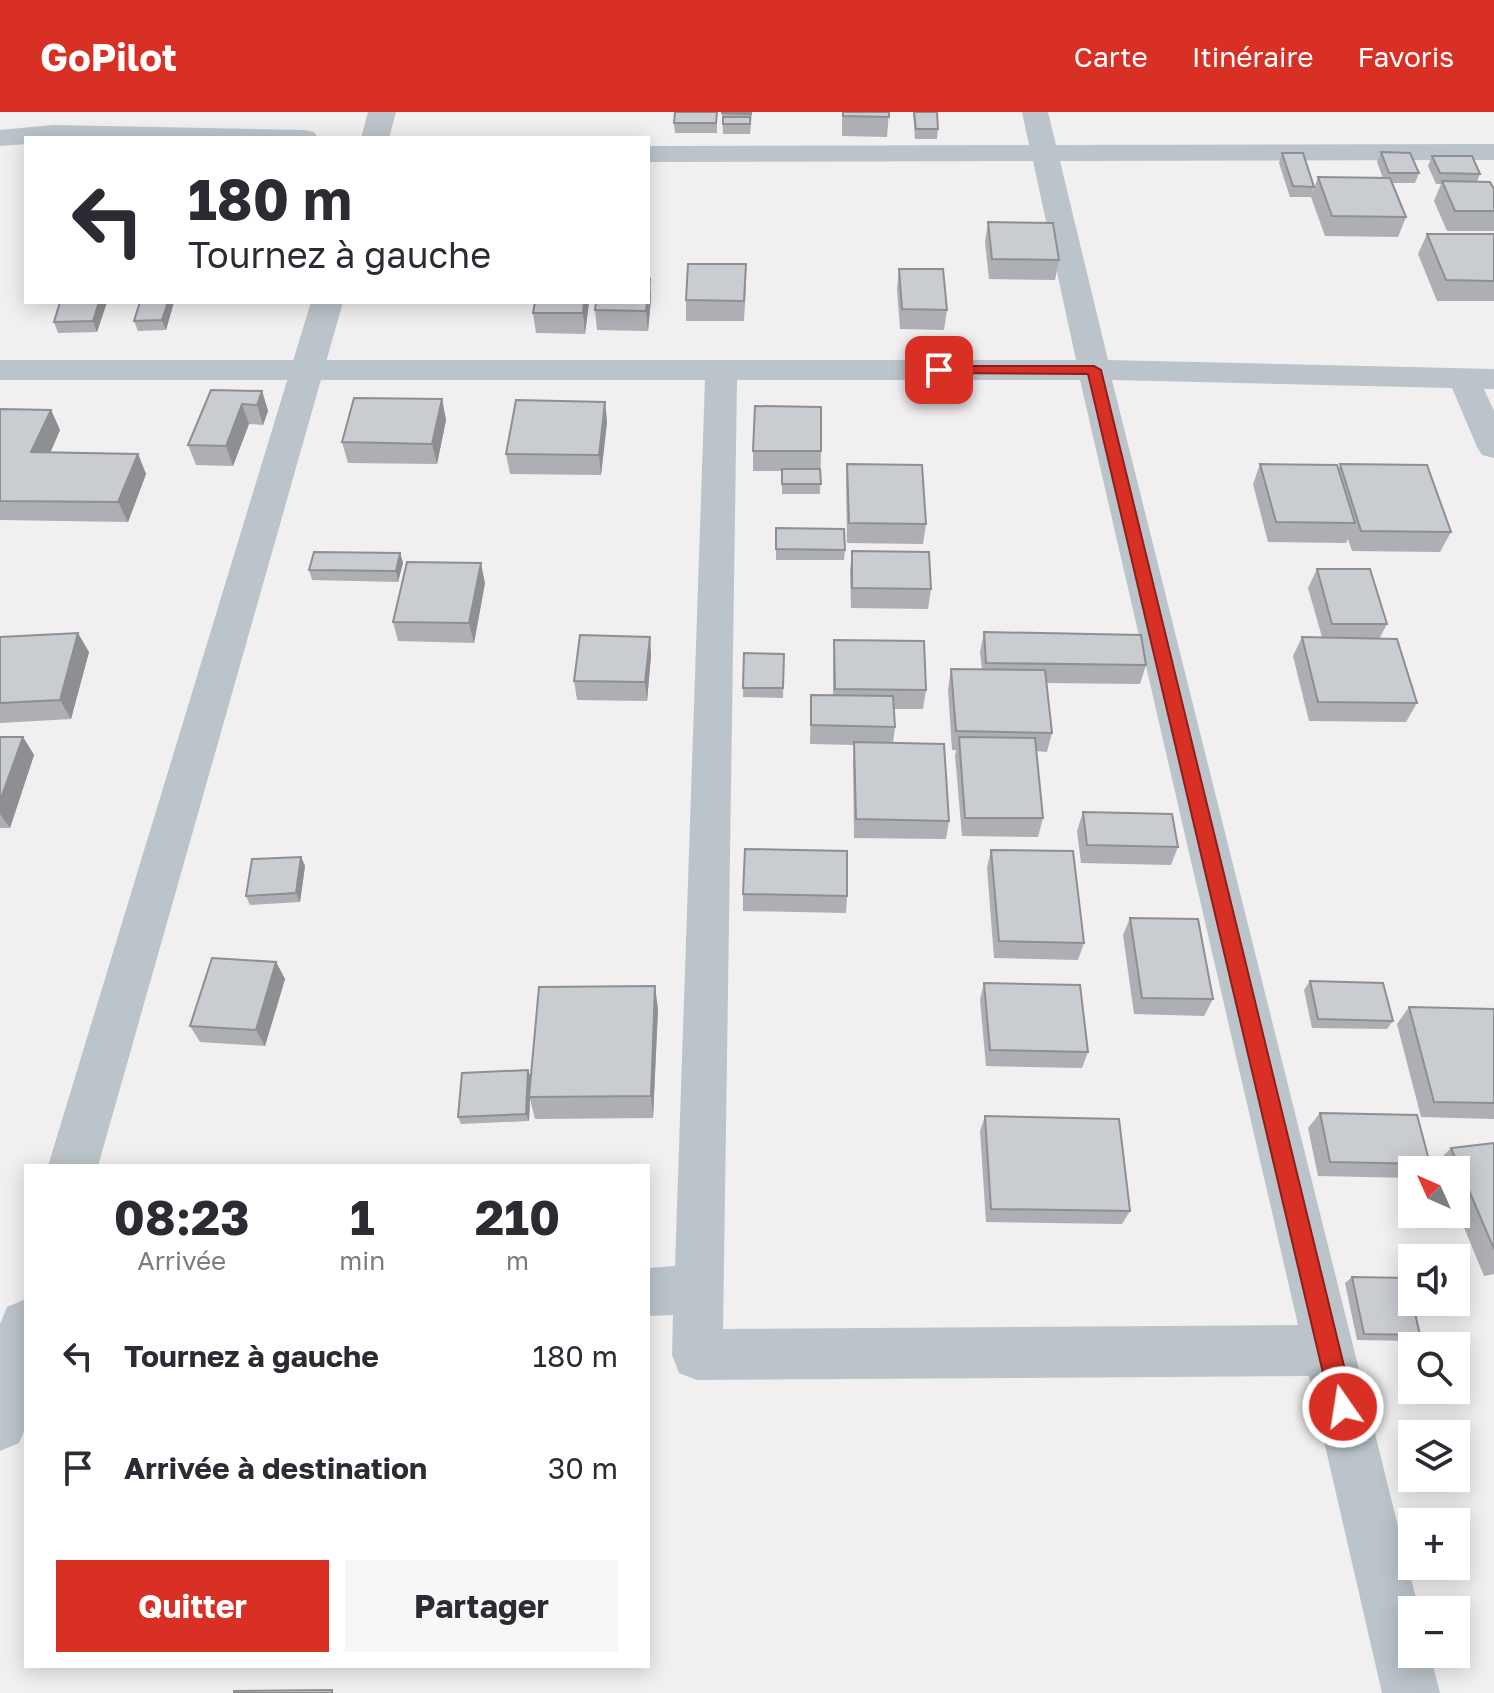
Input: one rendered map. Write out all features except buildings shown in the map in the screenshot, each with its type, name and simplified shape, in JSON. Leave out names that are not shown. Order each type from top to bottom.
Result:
[{"type":"street","points":[[376,136],[382,112]]},
{"type":"street","points":[[1035,112],[1411,1693]]},
{"type":"street","points":[[0,138],[53,133],[204,136]]},
{"type":"street","points":[[650,154],[1494,152]]},
{"type":"street","points":[[74,1164],[326,304]]},
{"type":"street","points":[[0,370],[1094,370],[1479,380],[1494,447]]},
{"type":"street","points":[[721,370],[697,1355],[1329,1350]]},
{"type":"street","points":[[650,1292],[699,1289]]},
{"type":"street","points":[[0,1321],[24,1323]]},
{"type":"street","points":[[0,1424],[24,1331]]},
{"type":"route","points":[[939,370],[1094,370],[1343,1407]]}]
